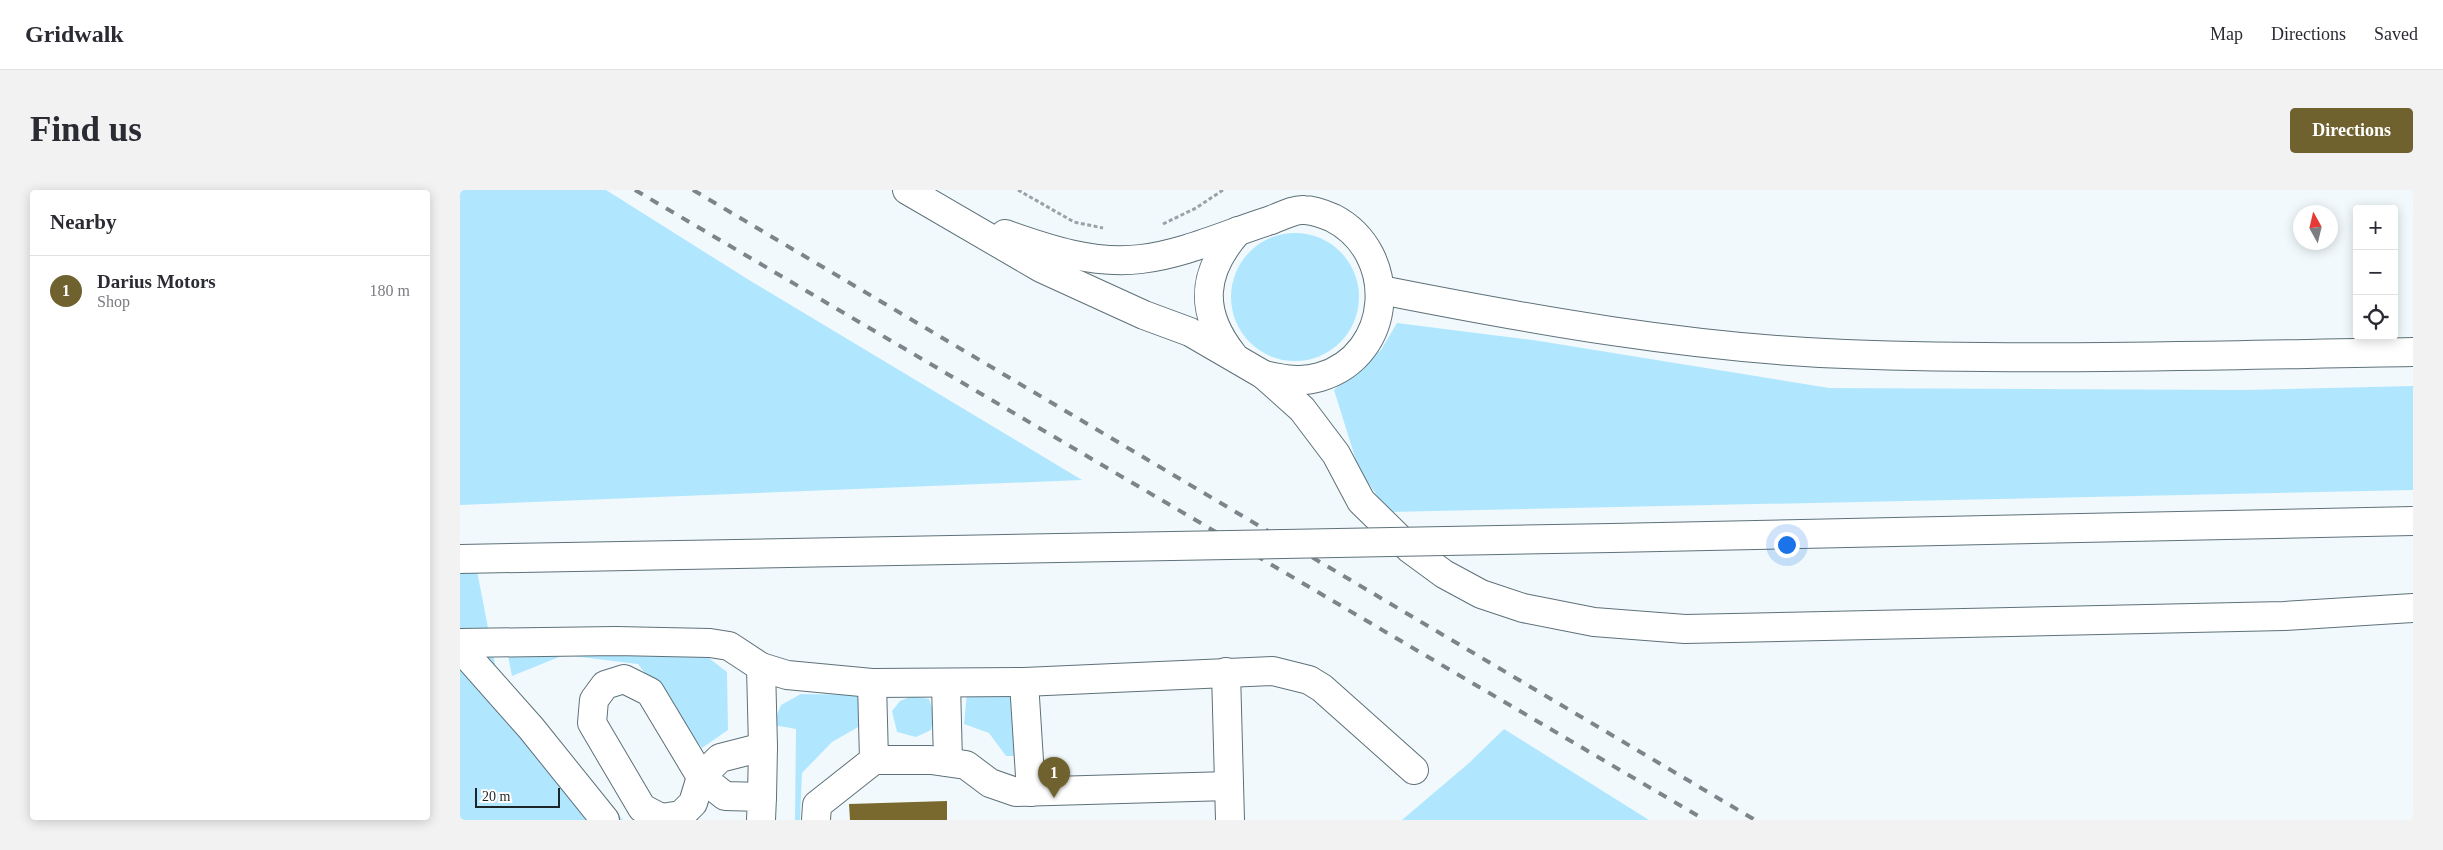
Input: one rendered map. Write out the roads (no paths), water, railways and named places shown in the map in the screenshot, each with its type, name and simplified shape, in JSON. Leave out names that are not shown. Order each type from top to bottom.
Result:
[{"type":"street","points":[[907,190],[1041,268],[1144,315],[1190,332],[1264,375],[1302,409],[1336,454],[1361,501],[1410,549],[1444,574],[1481,594],[1522,608],[1594,622],[1685,630],[2284,616],[2413,608]]},
{"type":"street","points":[[949,215],[1024,241],[1088,258],[1141,259],[1187,248],[1238,231],[1303,200],[1357,236],[1374,261],[1381,290],[1378,318],[1366,344],[1346,364],[1320,377],[1292,381],[1264,375]]},
{"type":"street","points":[[1235,357],[1220,339],[1211,317],[1208,293],[1212,270],[1222,249],[1238,231]]},
{"type":"street","points":[[1381,290],[1498,313],[1632,333],[1738,346],[1844,354],[2075,356],[2413,352]]},
{"type":"street","points":[[460,559],[2413,521]]},
{"type":"street","points":[[460,643],[616,641],[710,643],[729,646],[761,667],[787,675],[872,683],[1024,682],[1274,671],[1309,680],[1322,688],[1414,770]]},
{"type":"street","points":[[460,648],[531,728],[605,820]]},
{"type":"street","points":[[761,667],[763,747],[761,809],[725,796],[702,777],[650,692],[624,679],[605,685],[594,700],[592,723],[642,808],[661,818],[681,815],[693,803],[702,777],[720,758],[763,747]]},
{"type":"street","points":[[1226,672],[1230,820]]},
{"type":"street","points":[[1024,682],[1031,792]]},
{"type":"street","points":[[872,683],[874,760]]},
{"type":"street","points":[[946,684],[948,762]]},
{"type":"street","points":[[816,820],[816,805],[874,760],[931,760],[966,764],[990,783],[1016,792],[1229,786]]},
{"type":"railway","points":[[635,190],[1705,820]]},
{"type":"railway","points":[[693,190],[1755,820]]},
{"type":"place","name":"Darius Motors","points":[[1054,798]]}]
